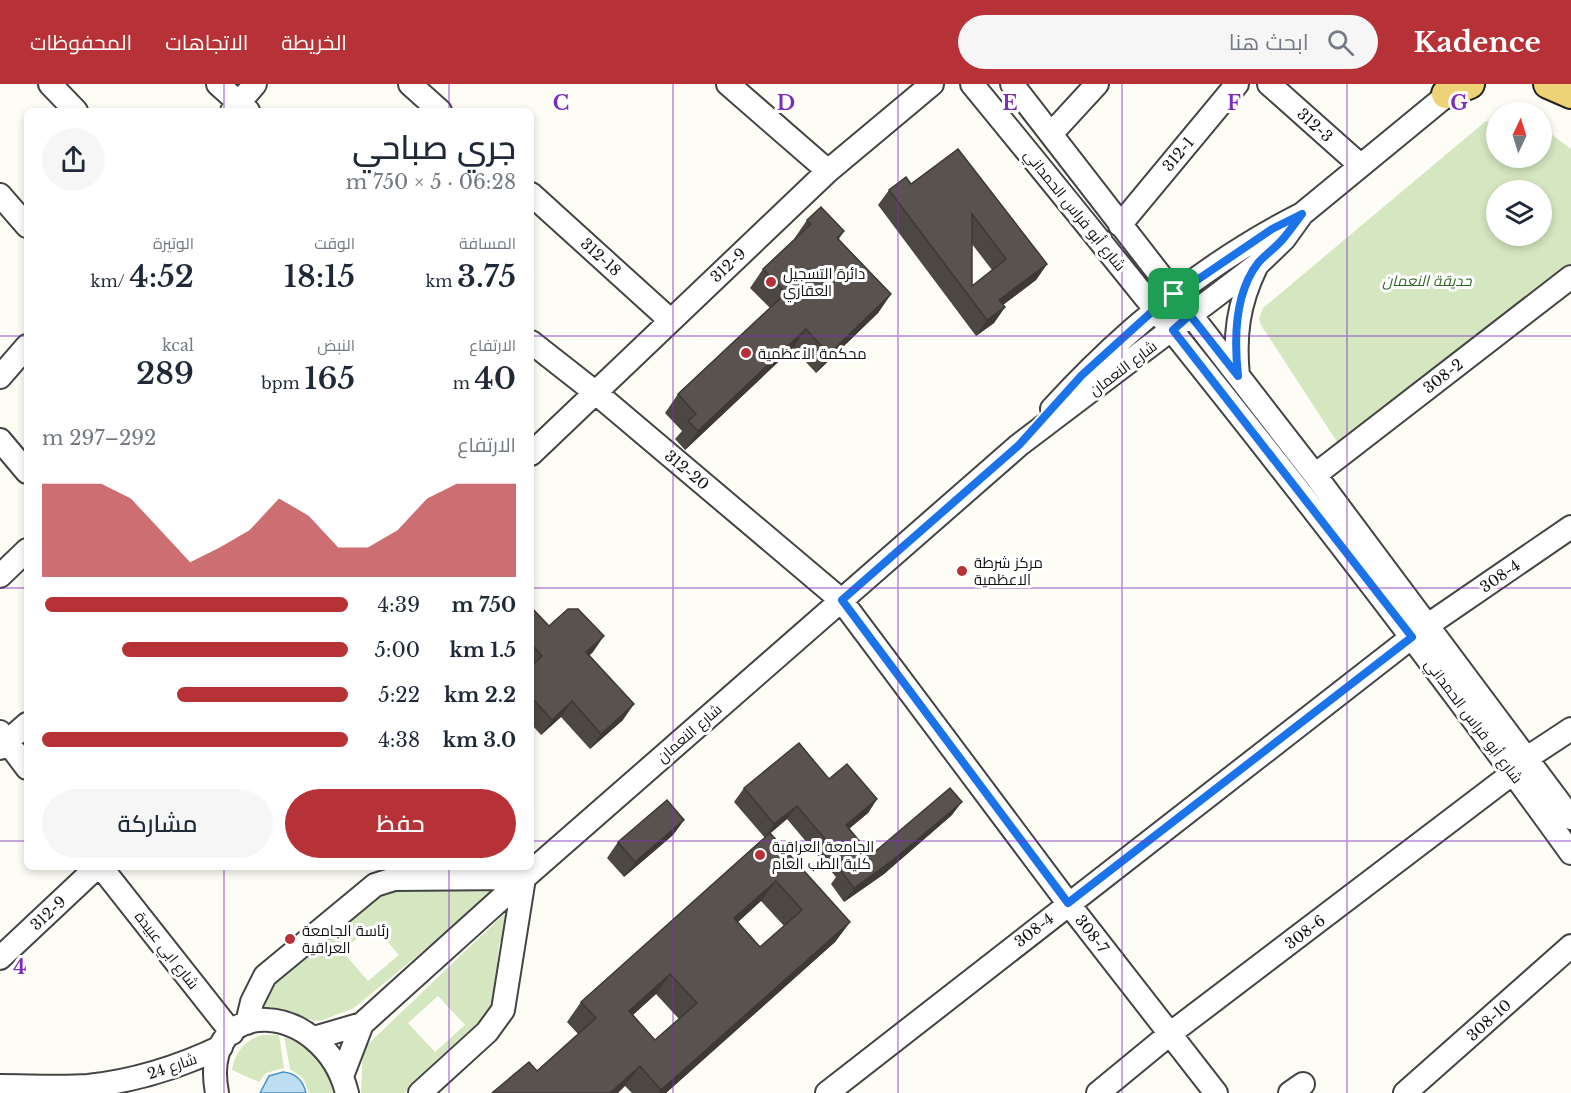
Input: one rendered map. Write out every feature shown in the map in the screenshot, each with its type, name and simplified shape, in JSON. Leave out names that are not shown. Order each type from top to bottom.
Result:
[{"type":"main road","points":[[1548,84],[1571,94]]},
{"type":"street","points":[[50,84],[73,108]]},
{"type":"street","points":[[218,84],[240,108],[255,84]]},
{"type":"street","points":[[410,84],[437,108]]},
{"type":"street","points":[[728,84],[828,171]]},
{"type":"street","name":"312-9","points":[[534,451],[828,171],[932,84]]},
{"type":"street","name":"شارع أبو فراس الحمداني","points":[[972,84],[1420,631]]},
{"type":"street","name":"شارع أبو فراس الحمداني","points":[[1012,84],[1315,475],[1420,631],[1520,766],[1571,853]]},
{"type":"street","points":[[1051,134],[1098,84]]},
{"type":"street","name":"312-1","points":[[1120,225],[1237,84]]},
{"type":"street","name":"312-3","points":[[1269,84],[1360,165]]},
{"type":"street","name":"شارع النعمان","points":[[1019,445],[1082,375],[1156,308],[1272,229],[1302,214],[1456,86]]},
{"type":"street","name":"312-18","points":[[534,197],[670,320]]},
{"type":"street","points":[[2,201],[24,223]]},
{"type":"street","name":"شارع النعمان","points":[[534,869],[1019,445],[1258,264],[1284,239],[1302,214]]},
{"type":"street","points":[[1238,376],[1235,347],[1237,318],[1245,290],[1258,264]]},
{"type":"street","name":"308-2","points":[[1315,475],[1571,278]]},
{"type":"street","name":"312-20","points":[[534,344],[596,393],[842,600]]},
{"type":"street","points":[[0,377],[24,349]]},
{"type":"street","points":[[0,440],[24,468]]},
{"type":"street","name":"308-4","points":[[827,1093],[1420,631],[1571,526]]},
{"type":"street","points":[[0,576],[24,553]]},
{"type":"street","name":"308-7","points":[[842,600],[1068,903],[1216,1093]]},
{"type":"street","points":[[24,726],[2,740],[24,765]]},
{"type":"street","name":"308-6","points":[[1098,1093],[1171,1033],[1571,729]]},
{"type":"street","name":"شارع أبو فراس الحمداني","points":[[1520,766],[1571,818]]},
{"type":"street","name":"312-9","points":[[0,958],[93,870]]},
{"type":"street","name":"شارع ابي عبيدة","points":[[103,870],[233,1034]]},
{"type":"street","name":"شارع النعمان","points":[[314,1038],[362,1024],[533,870]]},
{"type":"street","points":[[217,1093],[215,1073],[233,1034],[265,976],[375,885],[394,879],[524,878],[503,1010],[487,1032],[420,1093]]},
{"type":"street","name":"308-10","points":[[1405,1093],[1571,946]]},
{"type":"street","name":"شارع 24","points":[[0,1086],[90,1089],[159,1072],[264,1019],[282,1021],[314,1038]]},
{"type":"street","name":"شارع النعمان","points":[[344,1084],[362,1024]]},
{"type":"street","points":[[314,1038],[333,1059],[344,1084]]},
{"type":"street","points":[[147,1093],[159,1072]]},
{"type":"green space","name":"حديقة النعمان","points":[[1486,121],[1486,168],[1552,168],[1552,135],[1571,149],[1571,276],[1341,448],[1259,319],[1263,308]]},
{"type":"green space","points":[[387,886],[490,891],[492,894],[354,1008],[320,1021],[261,1011],[260,993]],"holes":[[[373,925],[399,955],[368,981],[342,951]]]},
{"type":"green space","points":[[505,913],[505,935],[499,944],[493,1013],[404,1093],[361,1093],[363,1049]],"holes":[[[438,996],[465,1025],[435,1052],[408,1023]]]},
{"type":"green space","points":[[262,1035],[279,1035],[284,1068],[266,1073],[259,1082],[232,1070],[241,1048],[250,1040]]},
{"type":"green space","points":[[284,1036],[310,1051],[327,1074],[333,1093],[309,1093],[303,1078],[290,1069]]},
{"type":"water","points":[[283,1072],[298,1078],[306,1093],[260,1093],[269,1076]]},
{"type":"building","points":[[958,149],[1047,264],[999,300],[1005,307],[987,320],[889,190],[906,177],[911,184]],"holes":[[[972,214],[1006,259],[972,286]]]},
{"type":"building","points":[[821,207],[844,231],[837,238],[891,294],[829,354],[806,329],[698,431],[688,421],[696,414],[678,394],[786,293],[763,269],[811,224],[807,220]]},
{"type":"building","points":[[568,609],[578,609],[604,636],[586,652],[634,704],[601,734],[572,701],[552,720],[534,700],[534,663],[542,656],[534,647],[534,610],[549,626]]},
{"type":"building","points":[[799,743],[829,779],[847,764],[877,799],[846,825],[871,855],[950,788],[962,802],[893,860],[854,888],[840,870],[847,865],[797,806],[774,824],[744,788]]},
{"type":"building","points":[[667,800],[684,820],[635,862],[618,842]]},
{"type":"building","points":[[770,833],[850,922],[661,1090],[640,1066],[610,1093],[492,1093],[529,1062],[537,1071],[596,1018],[581,1002]],"holes":[[[776,881],[802,910],[760,947],[734,918]],[[670,974],[697,1003],[655,1040],[629,1011]]]},
{"type":"place","name":"دائرة التسجيل العقاري","points":[[771,282]]},
{"type":"place","name":"محكمة الأعظمية","points":[[746,353]]},
{"type":"place","name":"مركز شرطة الاعظمية","points":[[962,571]]},
{"type":"place","name":"الجامعة العراقية كلية الطب العام","points":[[760,855]]},
{"type":"place","name":"رئاسة الجامعة العراقية","points":[[290,939]]},
{"type":"route","points":[[1302,214],[1284,239],[1258,264],[1245,290],[1237,318],[1235,347],[1238,376],[1190,315],[1173,330],[1412,637],[1068,903],[842,600],[1019,445],[1082,375],[1174,294],[1272,229],[1302,214]]}]
